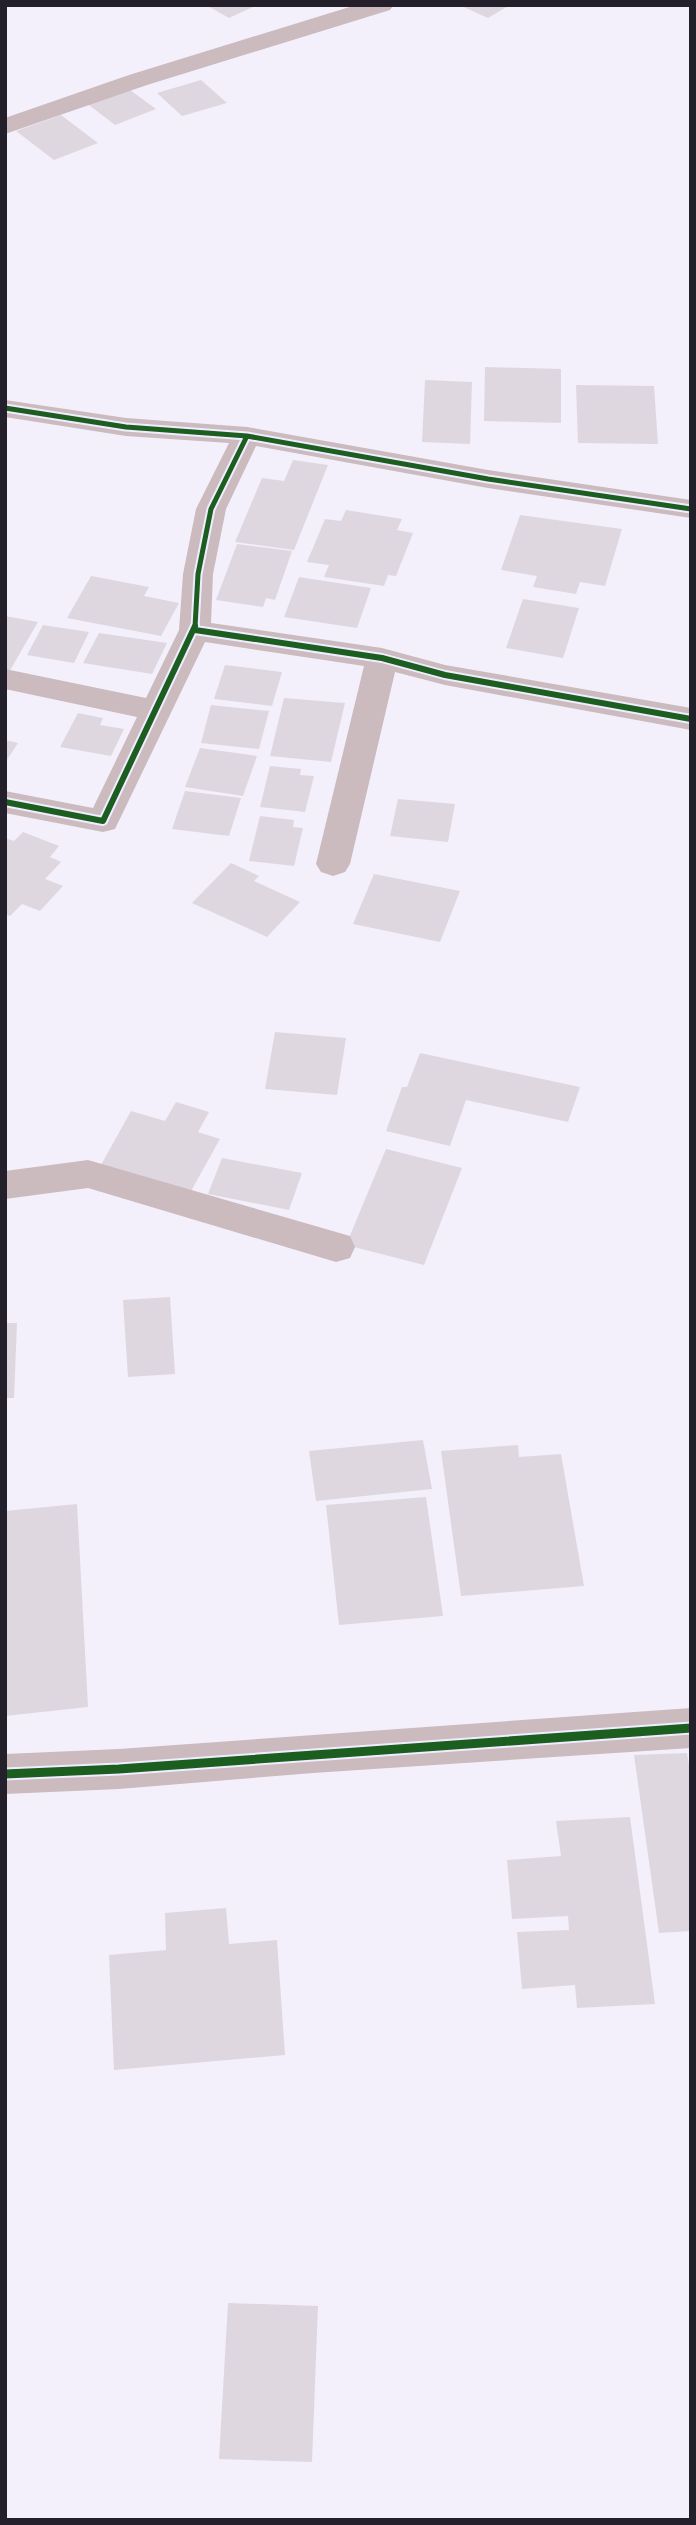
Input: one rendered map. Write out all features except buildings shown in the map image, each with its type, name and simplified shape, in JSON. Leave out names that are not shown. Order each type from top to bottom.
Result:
[{"type":"street","points":[[5,127],[151,76],[382,5]]},
{"type":"street","points":[[5,408],[126,427],[247,436],[488,479],[691,509]]},
{"type":"street","points":[[5,803],[103,821],[195,629],[198,574],[211,509],[247,436]]},
{"type":"street","points":[[195,629],[241,639],[382,658],[445,675],[691,719]]},
{"type":"street","points":[[333,864],[382,658]]},
{"type":"street","points":[[5,679],[156,711]]},
{"type":"street","points":[[5,1185],[88,1174],[336,1247]]},
{"type":"street","points":[[5,1774],[119,1769],[691,1728]]},
{"type":"cycle path","points":[[5,408],[126,427],[247,436],[488,479],[691,509]]},
{"type":"cycle path","points":[[5,802],[103,821],[195,630],[198,574],[211,509],[247,436]]},
{"type":"cycle path","points":[[195,630],[382,658],[445,675],[691,719]]},
{"type":"cycle path","points":[[5,1774],[119,1769],[691,1728]]}]
